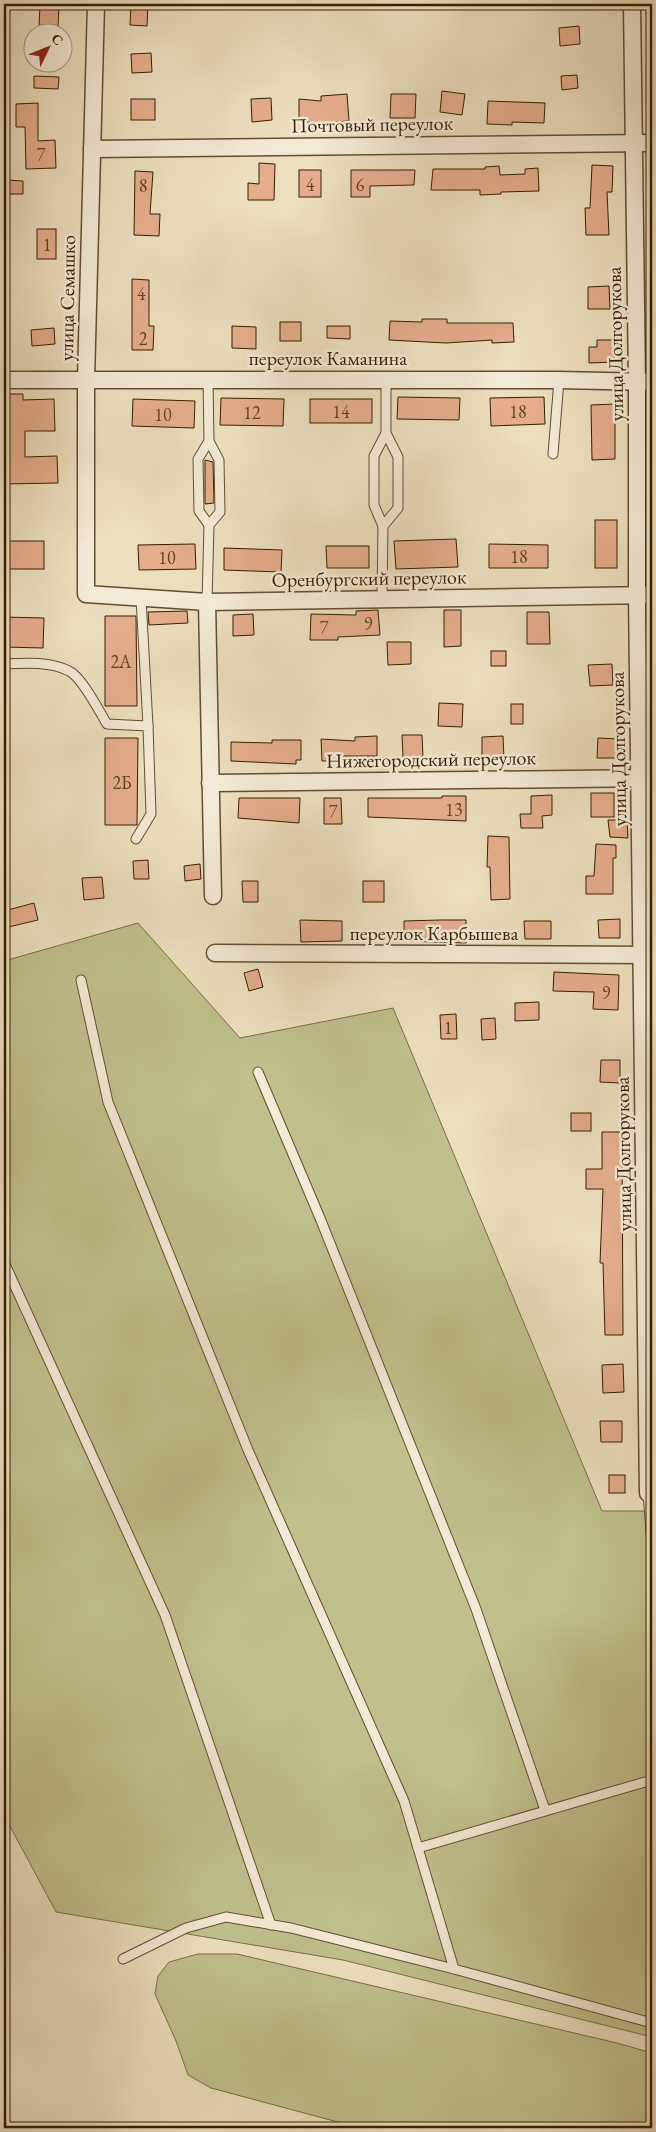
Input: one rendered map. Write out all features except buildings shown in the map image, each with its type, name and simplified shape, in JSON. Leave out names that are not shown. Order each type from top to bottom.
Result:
[{"type":"street","name":"улица Семашко","points":[[86,594],[86,380],[96,4]]},
{"type":"street","name":"улица Долгорукова","points":[[632,4],[634,143],[645,382],[644,594],[650,1493]]},
{"type":"street","name":"Почтовый переулок","points":[[92,149],[652,143]]},
{"type":"street","name":"переулок Каманина","points":[[4,380],[559,380],[645,382]]},
{"type":"street","name":"Оренбургский переулок","points":[[86,594],[207,602],[644,594]]},
{"type":"street","points":[[207,602],[213,896]]},
{"type":"street","name":"Нижегородский переулок","points":[[210,783],[646,778]]},
{"type":"street","name":"переулок Карбышева","points":[[216,953],[647,955]]},
{"type":"lane","points":[[208,379],[209,441],[219,460],[220,512],[209,526]]},
{"type":"lane","points":[[383,526],[398,508],[398,457],[386,433],[386,380]]},
{"type":"lane","points":[[554,454],[559,380]]},
{"type":"lane","points":[[382,599],[383,526],[374,505],[374,456],[386,433]]},
{"type":"lane","points":[[207,602],[209,526],[199,511],[198,459],[209,441]]},
{"type":"lane","points":[[136,839],[151,814],[140,598]]},
{"type":"lane","points":[[4,664],[36,663],[70,671],[85,688],[107,724],[148,726]]},
{"type":"lane","points":[[81,980],[108,1102],[248,1450],[404,1801],[454,1969]]},
{"type":"lane","points":[[258,1072],[320,1218],[476,1608],[545,1810]]},
{"type":"lane","points":[[4,1262],[165,1615],[271,1925]]},
{"type":"lane","points":[[650,1493],[652,1543]]},
{"type":"lane","points":[[418,1848],[652,1780]]},
{"type":"lane","points":[[122,1959],[186,1928],[226,1917],[271,1925],[454,1969],[652,2023]]},
{"type":"green space","points":[[138,923],[240,1038],[393,1008],[602,1511],[652,1511],[652,2037],[343,1960],[56,1912],[4,1815],[4,961]]},
{"type":"green space","points":[[198,1954],[237,1954],[617,2043],[652,2053],[652,2128],[360,2128],[211,2088],[188,2075],[176,2041],[155,1994],[158,1976],[169,1962]]},
{"type":"railway","points":[[4,2125],[17,2128]]}]
